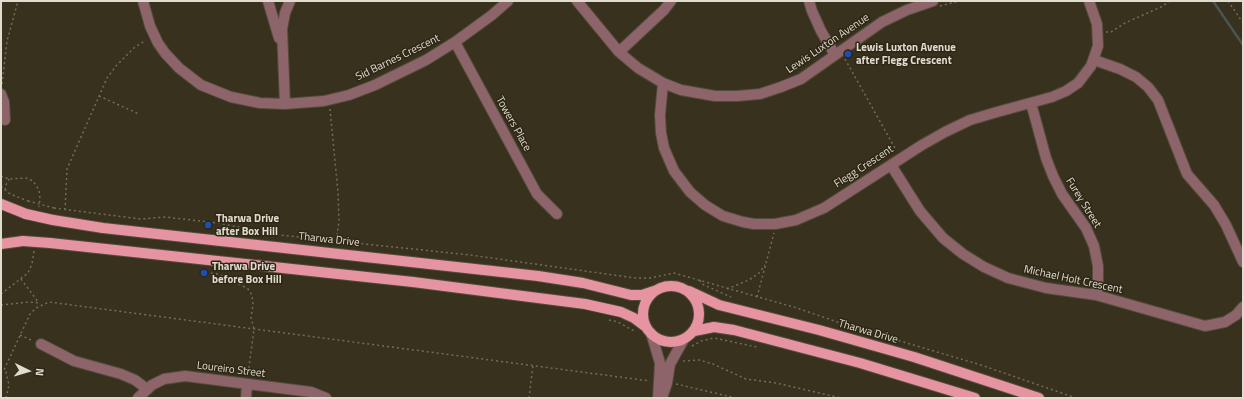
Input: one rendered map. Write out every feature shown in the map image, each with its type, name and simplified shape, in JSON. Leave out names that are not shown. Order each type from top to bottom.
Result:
[{"type":"main road","name":"Tharwa Drive","points":[[1,204],[26,214],[103,228],[538,276],[583,283],[631,295],[642,295],[654,291]]},
{"type":"main road","points":[[1,244],[23,242],[50,243],[413,282],[586,304],[621,312],[634,318],[645,331],[666,342],[675,342],[684,339],[694,331],[700,315],[699,306],[695,298],[689,291],[672,285],[662,286],[654,291],[647,298],[643,308],[645,331]]},
{"type":"main road","name":"Tharwa Drive","points":[[689,291],[718,305],[819,330],[914,357],[1039,398]]},
{"type":"main road","points":[[694,331],[714,327],[734,330],[867,365],[976,398]]},
{"type":"street","name":"Sid Barnes Crescent","points":[[143,1],[150,26],[165,53],[178,68],[201,85],[231,97],[260,103],[285,104],[329,100],[349,95],[375,85],[426,60],[492,15],[508,1]]},
{"type":"street","points":[[268,1],[279,37],[283,65]]},
{"type":"street","points":[[285,104],[282,29],[285,13],[290,1]]},
{"type":"street","name":"Lewis Luxton Avenue","points":[[577,1],[619,52],[638,68],[663,83],[687,91],[715,96],[760,94],[781,88],[801,79],[839,56],[882,22],[906,10],[935,4]]},
{"type":"street","points":[[619,52],[664,10],[671,1]]},
{"type":"street","points":[[809,1],[821,31],[839,56]]},
{"type":"street","name":"Flegg Crescent","points":[[663,83],[660,107],[661,133],[664,148],[670,163],[683,184],[705,205],[723,216],[754,224],[775,224],[796,220],[824,208],[901,158],[970,120],[1052,97],[1066,91],[1083,78],[1094,60],[1098,46],[1097,24],[1089,1]]},
{"type":"street","name":"Towers Place","points":[[454,42],[537,194],[557,214]]},
{"type":"street","points":[[1094,60],[1120,69],[1136,77],[1148,87],[1158,100],[1187,174],[1214,205],[1226,225],[1243,262]]},
{"type":"street","points":[[1,94],[4,102],[5,120]]},
{"type":"street","name":"Furey Street","points":[[1031,103],[1046,158],[1053,176],[1062,194],[1086,228],[1094,246],[1098,266],[1098,286],[1096,295]]},
{"type":"street","name":"Michael Holt Crescent","points":[[891,165],[927,221],[943,238],[963,254],[984,267],[1020,282],[1046,288],[1096,295],[1205,326],[1225,322],[1236,315],[1243,307]]},
{"type":"street","points":[[645,331],[660,363],[663,382],[662,398]]},
{"type":"street","points":[[658,398],[670,364],[684,339]]},
{"type":"street","points":[[41,344],[74,361],[120,374],[135,380],[147,389]]},
{"type":"street","name":"Loureiro Street","points":[[138,398],[147,389],[164,379],[185,376],[311,392],[326,398]]},
{"type":"street","points":[[246,398],[247,384]]},
{"type":"path","points":[[1,90],[7,41],[18,1]]},
{"type":"path","points":[[935,4],[960,1]]},
{"type":"path","points":[[1098,33],[1111,32],[1125,23],[1161,7],[1170,1]]},
{"type":"path","points":[[1228,1],[1243,23]]},
{"type":"path","points":[[65,210],[67,169],[107,78],[116,66],[134,48],[155,36]]},
{"type":"path","points":[[839,56],[901,158]]},
{"type":"path","points":[[99,96],[139,114]]},
{"type":"path","points":[[329,100],[332,118],[338,192],[339,221],[336,240]]},
{"type":"path","points":[[1,176],[9,179],[5,191]]},
{"type":"path","points":[[1,186],[5,191],[28,201],[54,208]]},
{"type":"path","points":[[757,296],[775,224]]},
{"type":"path","points":[[727,289],[749,280],[759,273],[766,263]]},
{"type":"path","points":[[201,272],[224,276],[250,291],[253,304],[251,318],[254,329],[247,384]]},
{"type":"path","points":[[21,279],[40,304]]},
{"type":"path","points":[[1,304],[30,302],[40,304],[49,302],[663,382],[736,398]]},
{"type":"path","points":[[4,370],[30,314],[40,304]]},
{"type":"path","points":[[603,318],[645,331]]},
{"type":"path","points":[[20,335],[41,344]]},
{"type":"path","points":[[692,346],[701,341],[714,338],[760,347]]},
{"type":"path","points":[[677,363],[688,360],[699,360],[713,364],[746,379],[776,382],[842,398]]},
{"type":"path","points":[[529,398],[533,365]]},
{"type":"path","points":[[1,369],[6,372],[9,385],[6,398]]},
{"type":"waterway","points":[[1213,1],[1243,45]]},
{"type":"place","name":"Lewis Luxton Avenue after Flegg Crescent","points":[[848,54]]},
{"type":"place","name":"Tharwa Drive after Box Hill","points":[[208,225]]},
{"type":"place","name":"Tharwa Drive before Box Hill","points":[[204,273]]}]
